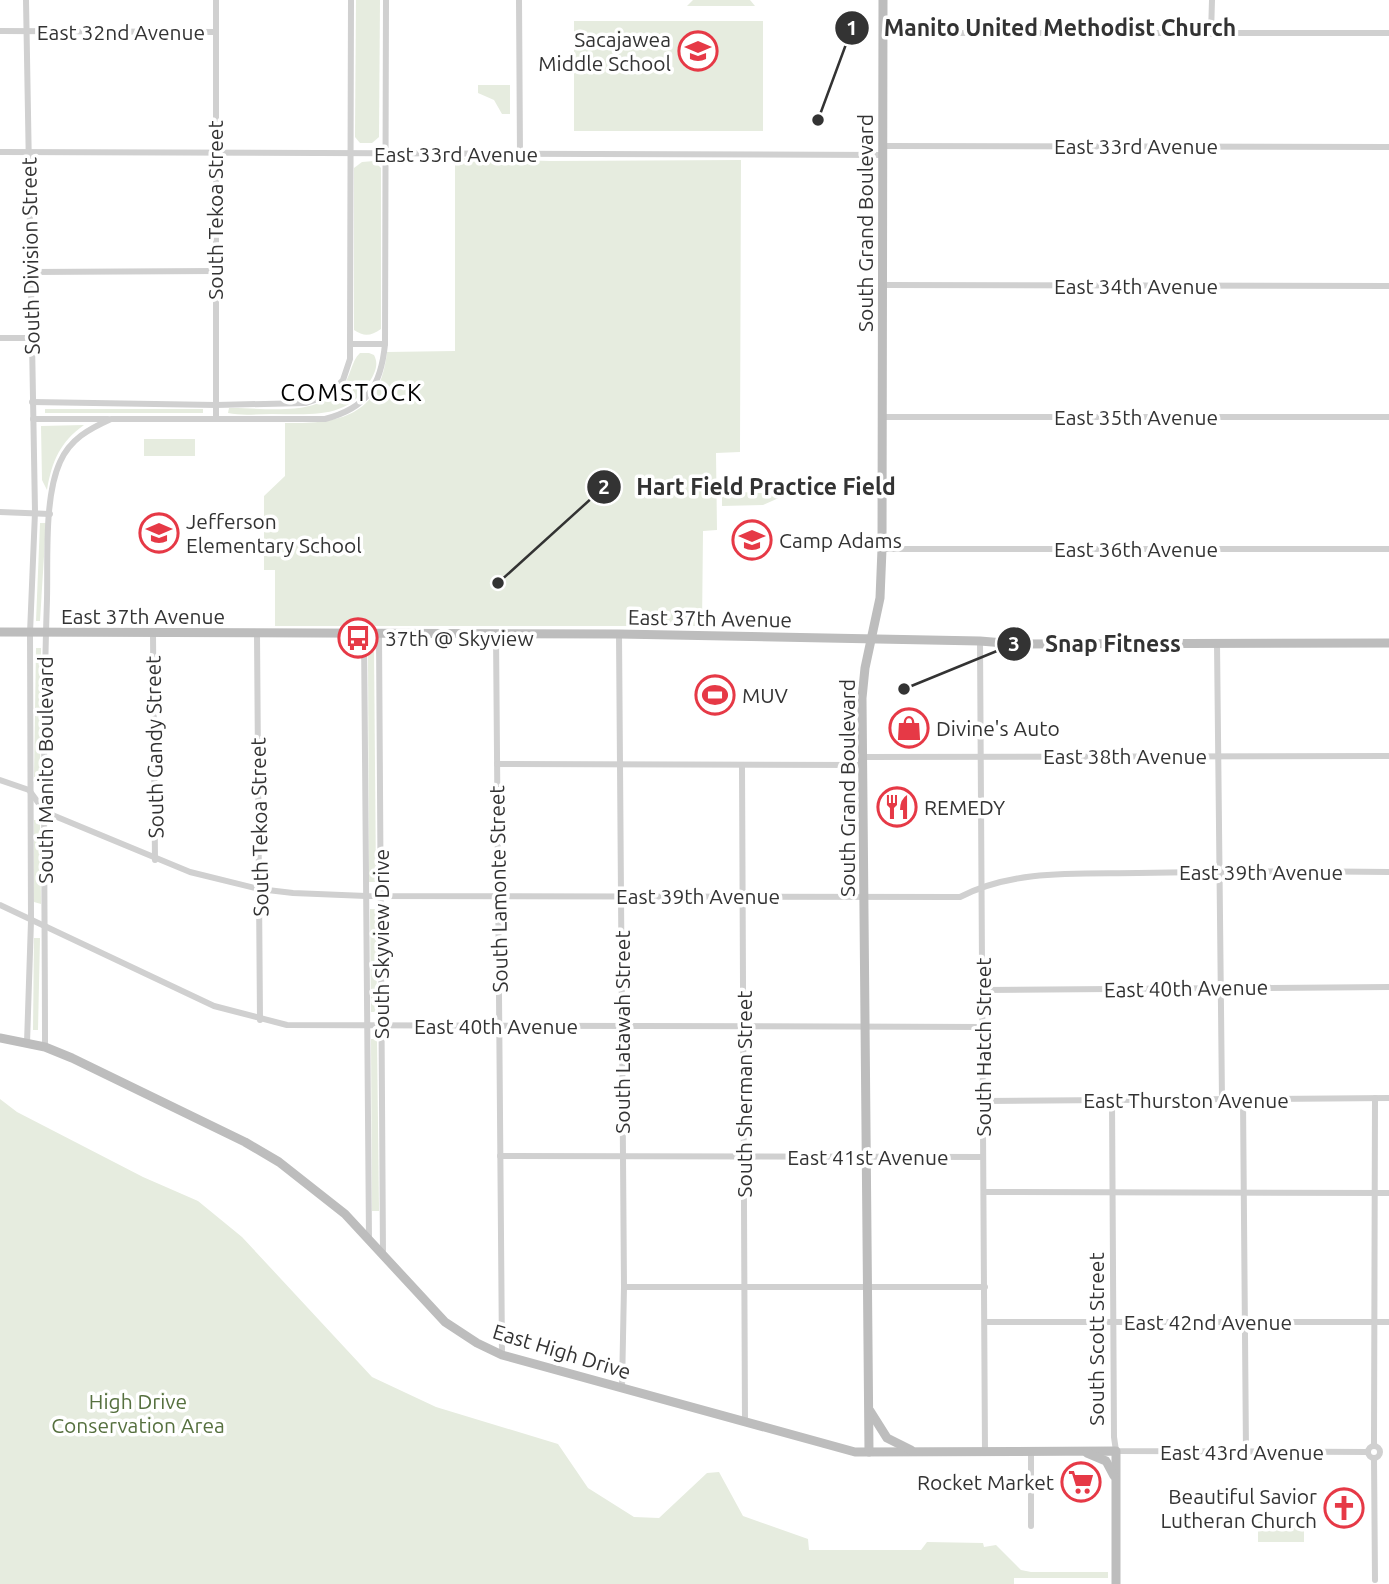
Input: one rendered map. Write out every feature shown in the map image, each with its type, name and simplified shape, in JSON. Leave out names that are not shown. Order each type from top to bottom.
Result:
[{"type":"main road","name":"South Grand Boulevard","points":[[869,1452],[862,698],[865,668],[880,598],[882,549],[883,0]]},
{"type":"main road","name":"East 37th Avenue","points":[[0,632],[619,634],[1016,644],[1389,643]]},
{"type":"main road","name":"East High Drive","points":[[0,1038],[45,1047],[245,1142],[310,1185],[369,1239],[445,1322],[477,1343],[502,1354],[842,1450],[985,1453],[1116,1451]]},
{"type":"main road","points":[[868,1408],[887,1438],[900,1446],[920,1452]]},
{"type":"main road","points":[[1082,1451],[1106,1461],[1115,1478]]},
{"type":"main road","name":"South Scott Street","points":[[1115,1580],[1115,1478],[1118,1467],[1116,1451]]},
{"type":"street","name":"South Division Street","points":[[26,0],[35,512]]},
{"type":"street","name":"South Tekoa Street","points":[[216,0],[216,419]]},
{"type":"street","points":[[32,402],[216,405],[314,402],[327,396],[343,380],[350,359],[351,0]]},
{"type":"street","name":"South Manito Boulevard","points":[[45,1047],[46,634],[50,514],[59,463],[68,447],[85,431],[111,419],[311,420],[340,415],[359,405],[374,387],[383,364],[385,344],[386,0]]},
{"type":"street","points":[[519,0],[520,155]]},
{"type":"street","points":[[1212,0],[1212,34]]},
{"type":"street","name":"East 32nd Avenue","points":[[0,31],[216,32]]},
{"type":"street","points":[[883,33],[1389,33]]},
{"type":"street","name":"East 33rd Avenue","points":[[0,152],[520,155],[1389,147]]},
{"type":"street","points":[[31,272],[215,271]]},
{"type":"street","name":"East 34th Avenue","points":[[883,285],[1389,286]]},
{"type":"street","points":[[0,338],[31,338]]},
{"type":"street","points":[[350,344],[385,344]]},
{"type":"street","name":"East 35th Avenue","points":[[882,417],[1389,417]]},
{"type":"street","points":[[33,419],[111,419]]},
{"type":"street","points":[[0,512],[50,514]]},
{"type":"street","name":"South Manito Boulevard","points":[[27,1042],[30,921],[30,633],[35,512]]},
{"type":"street","name":"East 36th Avenue","points":[[882,549],[1389,550]]},
{"type":"street","name":"South Gandy Street","points":[[153,634],[155,860]]},
{"type":"street","name":"South Tekoa Street","points":[[257,634],[260,1020]]},
{"type":"street","name":"South Skyview Drive","points":[[364,634],[369,1239]]},
{"type":"street","name":"South Skyview Drive","points":[[379,634],[383,1255]]},
{"type":"street","name":"South Lamonte Street","points":[[496,634],[502,1354]]},
{"type":"street","name":"South Latawah Street","points":[[619,634],[624,1287],[622,1388]]},
{"type":"street","name":"South Hatch Street","points":[[979,641],[984,1027],[985,1453]]},
{"type":"street","points":[[1217,643],[1222,1100]]},
{"type":"street","name":"East 38th Avenue","points":[[497,764],[742,765],[981,756],[1389,756]]},
{"type":"street","name":"South Sherman Street","points":[[742,765],[745,1423]]},
{"type":"street","points":[[0,780],[29,790]]},
{"type":"street","name":"East 39th Avenue","points":[[29,790],[45,811],[155,860],[190,873],[259,889],[305,893],[366,896],[960,897],[982,886],[1036,875],[1221,871],[1389,872]]},
{"type":"street","name":"East 40th Avenue","points":[[0,905],[214,1006],[287,1025],[984,1027]]},
{"type":"street","name":"East 40th Avenue","points":[[983,990],[1389,987]]},
{"type":"street","points":[[1374,1098],[1374,1446]]},
{"type":"street","name":"East Thurston Avenue","points":[[984,1101],[1389,1098]]},
{"type":"street","points":[[1243,1100],[1245,1452]]},
{"type":"street","name":"South Scott Street","points":[[1112,1101],[1116,1451]]},
{"type":"street","name":"East 41st Avenue","points":[[500,1156],[983,1157]]},
{"type":"street","points":[[984,1192],[1389,1193]]},
{"type":"street","points":[[624,1287],[985,1287]]},
{"type":"street","name":"East 42nd Avenue","points":[[985,1322],[1389,1322]]},
{"type":"street","points":[[1374,1446],[1368,1452],[1374,1458]]},
{"type":"street","points":[[1374,1446],[1381,1452]]},
{"type":"street","points":[[1031,1451],[1031,1526]]},
{"type":"street","name":"East 43rd Avenue","points":[[1116,1451],[1368,1452]]},
{"type":"street","points":[[1381,1452],[1389,1452]]},
{"type":"street","points":[[1374,1458],[1381,1452]]},
{"type":"street","points":[[1374,1458],[1375,1580]]},
{"type":"green space","points":[[356,0],[380,0],[379,137],[372,143],[360,143],[355,137]]},
{"type":"green space","points":[[693,0],[750,0],[755,6],[687,6]]},
{"type":"green space","points":[[574,21],[763,21],[763,131],[574,131]]},
{"type":"green space","points":[[478,85],[510,85],[510,114],[502,114],[494,100],[478,93]]},
{"type":"green space","points":[[455,158],[550,161],[741,160],[740,452],[716,453],[717,530],[703,531],[702,626],[275,626],[275,570],[264,570],[264,496],[285,476],[285,423],[323,421],[354,412],[366,403],[376,390],[387,352],[455,351]]},
{"type":"green space","points":[[374,161],[381,168],[381,329],[364,335],[354,330],[354,168],[362,162]]},
{"type":"green space","points":[[360,353],[374,355],[375,372],[361,394],[340,409],[314,414],[228,413],[229,408],[291,409],[319,403],[342,387]]},
{"type":"green space","points":[[45,409],[203,409],[203,413],[45,413]]},
{"type":"green space","points":[[84,425],[69,438],[58,453],[47,490],[42,480],[41,426]]},
{"type":"green space","points":[[144,439],[195,439],[195,456],[144,456]]},
{"type":"green space","points":[[722,482],[740,482],[740,492],[781,494],[781,497],[763,505],[722,506]]},
{"type":"green space","points":[[40,523],[46,523],[40,621],[36,621]]},
{"type":"green space","points":[[36,648],[41,648],[40,778],[34,777]]},
{"type":"green space","points":[[368,649],[374,649],[376,882],[369,882]]},
{"type":"green space","points":[[34,820],[40,820],[41,904],[34,902]]},
{"type":"green space","points":[[370,909],[376,909],[377,1012],[371,1012]]},
{"type":"green space","points":[[34,938],[40,938],[38,1030],[33,1030]]},
{"type":"green space","points":[[371,1039],[377,1039],[379,1211],[372,1211]]},
{"type":"green space","name":"High Drive Conservation Area","points":[[0,1099],[17,1112],[143,1177],[198,1201],[242,1237],[372,1377],[436,1407],[558,1444],[588,1488],[634,1517],[659,1518],[707,1473],[719,1472],[743,1516],[808,1539],[809,1550],[921,1550],[927,1542],[983,1543],[984,1547],[996,1545],[1021,1570],[1108,1572],[1108,1578],[1014,1578],[1014,1584],[0,1584]]},
{"type":"green space","points":[[1270,1519],[1304,1519],[1304,1542],[1258,1542],[1258,1522]]},
{"type":"place","name":"Sacajawea Middle School","points":[[698,51]]},
{"type":"place","name":"Manito United Methodist Church","points":[[818,120]]},
{"type":"place","name":"Jefferson Elementary School","points":[[159,533]]},
{"type":"place","name":"Camp Adams","points":[[752,540]]},
{"type":"place","name":"Hart Field Practice Field","points":[[498,583]]},
{"type":"place","name":"37th @ Skyview","points":[[358,638]]},
{"type":"place","name":"Snap Fitness","points":[[904,689]]},
{"type":"place","name":"MUV","points":[[715,695]]},
{"type":"place","name":"Divine's Auto","points":[[909,728]]},
{"type":"place","name":"REMEDY","points":[[897,807]]},
{"type":"place","name":"Rocket Market","points":[[1081,1482]]},
{"type":"place","name":"Beautiful Savior Lutheran Church","points":[[1344,1508]]},
{"type":"district","name":"COMSTOCK","points":[[352,392]]}]
